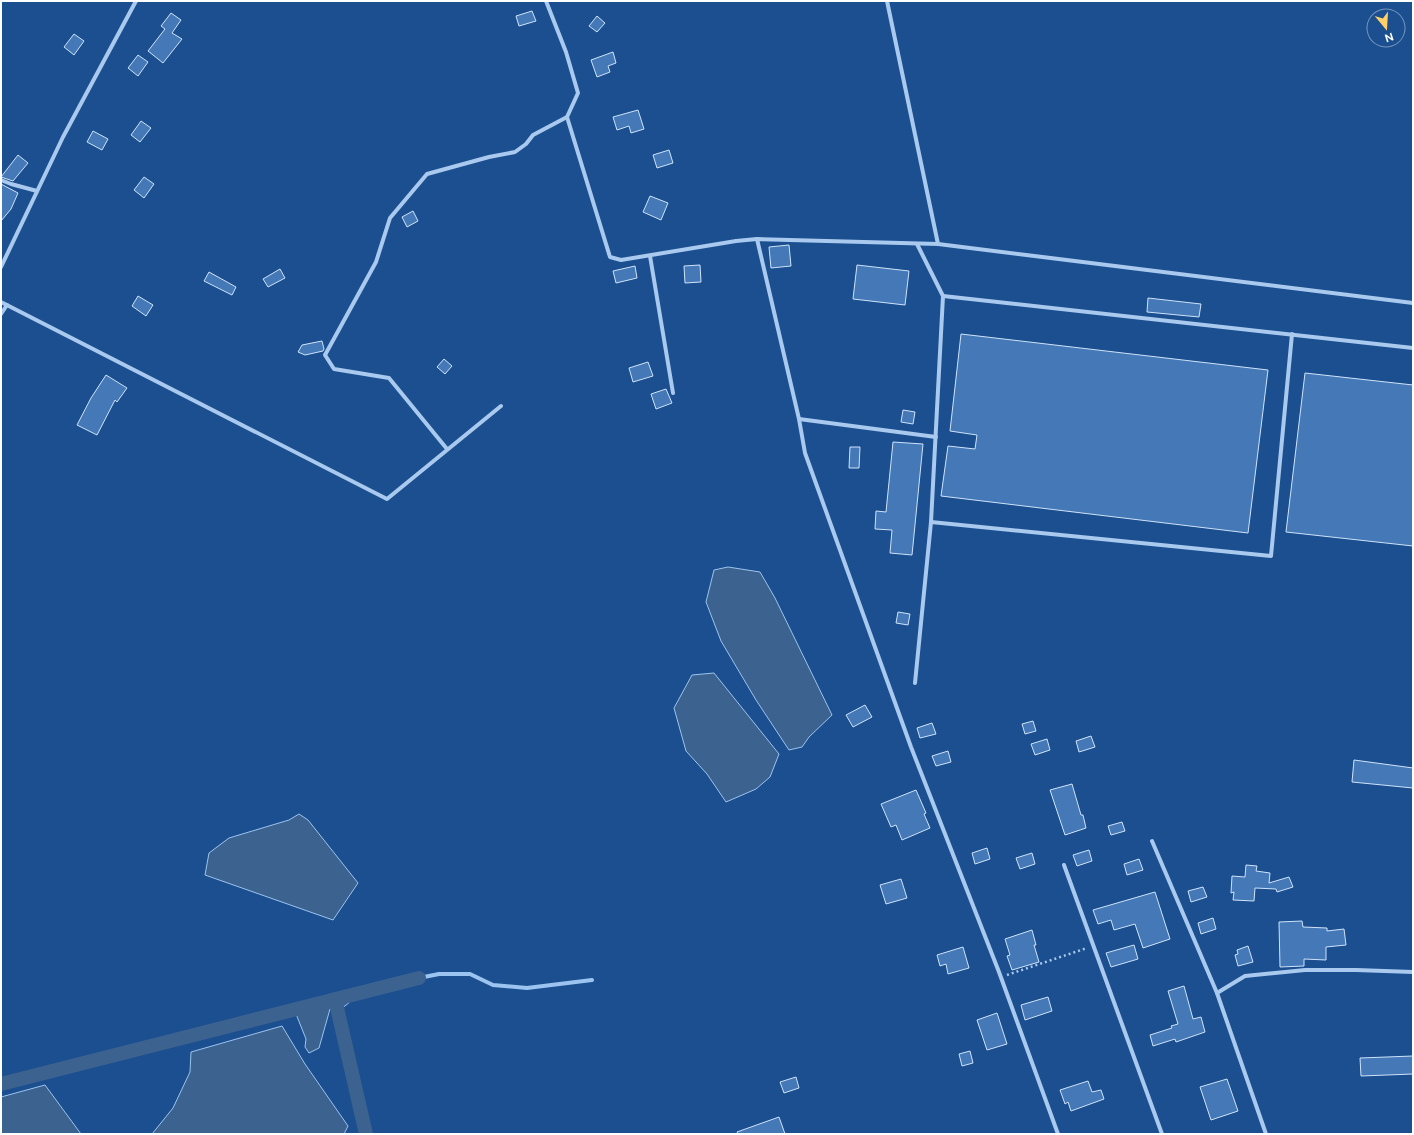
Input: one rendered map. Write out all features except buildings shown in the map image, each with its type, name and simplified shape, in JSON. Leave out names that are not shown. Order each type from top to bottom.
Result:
[{"type":"street","points":[[1,267],[63,137],[136,1]]},
{"type":"street","points":[[447,449],[389,378],[334,369],[325,356],[376,262],[390,218],[427,174],[489,157],[516,152],[526,144],[533,135],[567,117],[578,93],[566,52],[546,1]]},
{"type":"street","points":[[887,1],[938,244]]},
{"type":"street","points":[[567,117],[610,257],[621,260],[736,241],[757,239],[938,244],[1413,302]]},
{"type":"street","points":[[1,180],[38,191]]},
{"type":"street","points":[[757,239],[799,419],[805,453],[909,740],[1001,977],[1058,1134]]},
{"type":"street","points":[[915,683],[931,522],[943,296],[917,244]]},
{"type":"street","points":[[650,256],[672,393]]},
{"type":"street","points":[[943,296],[1413,348]]},
{"type":"street","points":[[1,302],[386,499],[500,406]]},
{"type":"street","points":[[1,314],[7,305]]},
{"type":"street","points":[[931,522],[1271,556],[1292,334]]},
{"type":"street","points":[[799,419],[936,437]]},
{"type":"street","points":[[1152,841],[1217,993],[1266,1134]]},
{"type":"street","points":[[1064,865],[1162,1134]]},
{"type":"street","points":[[1217,993],[1246,976],[1305,970],[1413,972]]},
{"type":"path","points":[[1001,977],[1093,946]]},
{"type":"water","points":[[728,567],[760,572],[775,598],[832,715],[809,737],[802,747],[789,750],[756,700],[721,641],[706,602],[714,570]]},
{"type":"water","points":[[714,673],[779,754],[770,777],[756,789],[726,802],[707,774],[686,751],[674,708],[692,675]]},
{"type":"water","points":[[299,814],[308,820],[358,883],[333,920],[205,875],[209,853],[229,838],[289,820]]},
{"type":"water","points":[[347,991],[350,1002],[341,1009],[330,1009],[319,1048],[309,1053],[305,1047],[306,1039],[292,1004]]},
{"type":"water","points":[[282,1026],[305,1064],[348,1126],[344,1134],[152,1134],[173,1108],[190,1072],[191,1052]]},
{"type":"water","points":[[45,1085],[81,1134],[1,1134],[1,1097]]},
{"type":"waterway","points":[[419,978],[439,974],[470,974],[493,985],[527,988],[592,980]]},
{"type":"waterway","points":[[1,1084],[419,978]]},
{"type":"waterway","points":[[335,999],[366,1134]]}]
